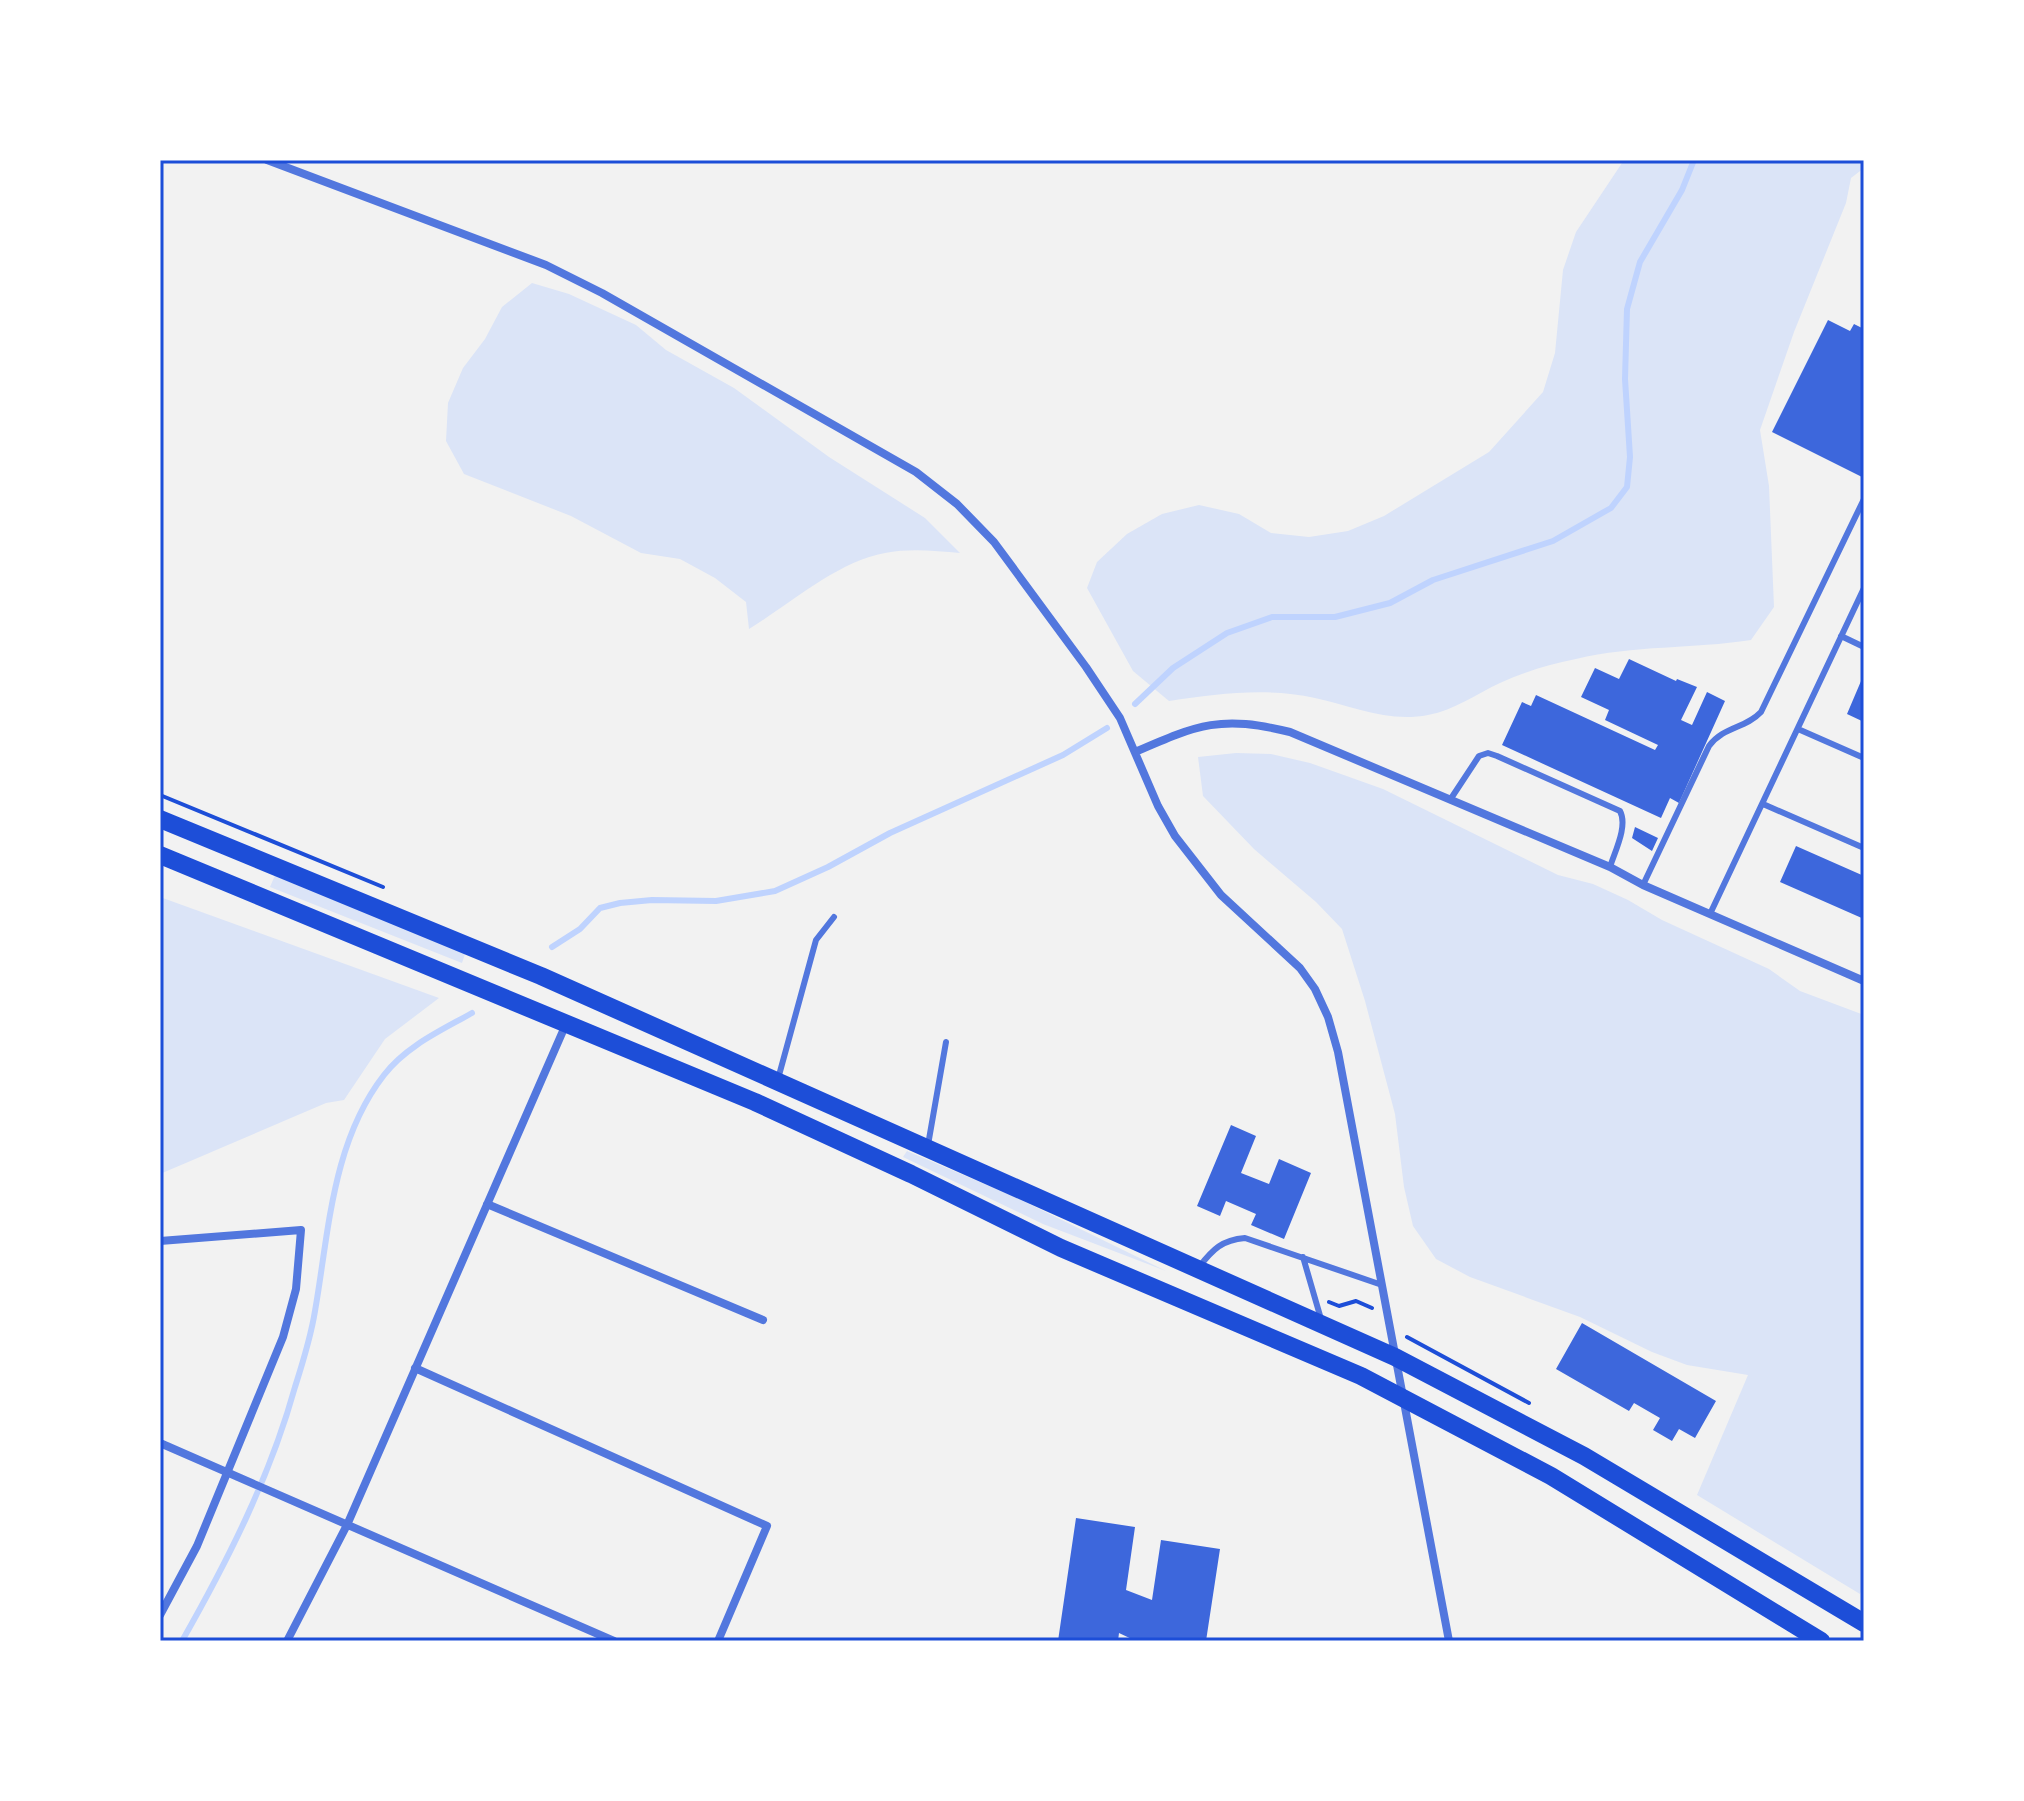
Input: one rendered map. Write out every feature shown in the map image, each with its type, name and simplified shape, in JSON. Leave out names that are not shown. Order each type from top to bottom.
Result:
[{"type":"main road","points":[[160,819],[541,976],[1395,1357],[1584,1456],[1864,1623]]},
{"type":"main road","points":[[160,855],[825,1133],[1061,1248],[1320,1358],[1403,1398],[1564,1484],[1821,1641]]},
{"type":"street","points":[[267,160],[546,265],[602,293],[916,472],[957,504],[994,542],[1110,700],[1158,806],[1197,866],[1221,895],[1277,945],[1315,989],[1328,1017],[1338,1052],[1449,1641]]},
{"type":"street","points":[[1135,752],[1195,728],[1219,722],[1254,723],[1304,737],[1610,867],[1643,885],[1864,981]]},
{"type":"street","points":[[287,1641],[347,1525],[566,1024]]},
{"type":"street","points":[[487,1204],[763,1320]]},
{"type":"street","points":[[160,1241],[301,1230],[292,1311],[197,1546],[160,1615]]},
{"type":"street","points":[[415,1368],[767,1526],[718,1641]]},
{"type":"street","points":[[160,1443],[614,1641]]},
{"type":"lane","points":[[1643,885],[1709,746],[1720,733],[1755,718],[1761,712],[1864,499]]},
{"type":"lane","points":[[1710,914],[1864,588]]},
{"type":"lane","points":[[1841,636],[1864,647]]},
{"type":"lane","points":[[1798,729],[1864,758]]},
{"type":"lane","points":[[1450,800],[1479,756],[1488,753],[1497,756],[1620,811],[1623,818],[1610,867]]},
{"type":"lane","points":[[1763,804],[1864,848]]},
{"type":"lane","points":[[777,1082],[816,940],[834,917]]},
{"type":"lane","points":[[927,1149],[946,1042]]},
{"type":"lane","points":[[1197,1270],[1213,1248],[1227,1239],[1245,1238],[1382,1285]]},
{"type":"lane","points":[[1303,1257],[1322,1323]]},
{"type":"path","points":[[1339,1306],[1356,1301]]},
{"type":"shaded area","points":[[1624,160],[1864,160],[1864,168],[1851,178],[1846,203],[1794,332],[1760,430],[1769,486],[1774,607],[1751,640],[1620,651],[1566,661],[1509,679],[1447,709],[1413,717],[1385,715],[1315,698],[1278,693],[1223,694],[1169,701],[1133,671],[1087,588],[1097,562],[1127,534],[1162,514],[1199,505],[1239,514],[1271,533],[1309,537],[1348,531],[1384,516],[1489,452],[1543,392],[1555,353],[1563,270],[1576,232]]},
{"type":"shaded area","points":[[532,283],[569,294],[636,325],[666,350],[734,388],[829,457],[925,518],[960,553],[904,551],[867,558],[832,574],[749,629],[746,602],[715,578],[680,559],[641,553],[571,516],[464,474],[446,441],[448,403],[463,368],[485,339],[502,307]]},
{"type":"shaded area","points":[[1236,753],[1271,754],[1310,763],[1383,789],[1558,875],[1593,884],[1628,900],[1662,920],[1769,969],[1800,991],[1864,1015],[1864,1584],[1860,1594],[1697,1495],[1748,1375],[1687,1365],[1652,1352],[1580,1317],[1470,1277],[1436,1259],[1413,1226],[1404,1187],[1395,1114],[1342,929],[1316,902],[1254,849],[1203,796],[1198,757]]},
{"type":"shaded area","points":[[276,873],[465,954],[462,963],[270,887]]},
{"type":"shaded area","points":[[160,897],[439,998],[385,1039],[344,1100],[326,1103],[160,1174]]},
{"type":"shaded area","points":[[907,1151],[1015,1197],[1166,1271],[1043,1224],[903,1157]]},
{"type":"building","points":[[1828,320],[1850,331],[1854,324],[1864,329],[1864,478],[1772,432]]},
{"type":"building","points":[[1629,659],[1676,681],[1697,687],[1681,720],[1692,725],[1707,692],[1725,701],[1679,803],[1670,798],[1661,818],[1502,745],[1522,702],[1531,706],[1536,695],[1655,750],[1658,745],[1605,720],[1609,710],[1581,697],[1595,668],[1619,679]]},
{"type":"building","points":[[1864,674],[1864,722],[1847,714]]},
{"type":"building","points":[[1635,827],[1658,838],[1652,851],[1632,838]]},
{"type":"building","points":[[1796,846],[1864,876],[1864,919],[1780,882]]},
{"type":"building","points":[[1231,1125],[1256,1136],[1241,1173],[1269,1184],[1279,1159],[1311,1173],[1284,1239],[1251,1225],[1256,1214],[1226,1201],[1220,1216],[1197,1206]]},
{"type":"building","points":[[1582,1323],[1716,1401],[1695,1438],[1679,1429],[1672,1441],[1653,1430],[1660,1418],[1634,1403],[1629,1411],[1556,1369]]},
{"type":"building","points":[[1076,1518],[1135,1527],[1126,1590],[1152,1600],[1161,1540],[1220,1549],[1206,1641],[1136,1641],[1119,1633],[1118,1641],[1058,1641]]},
{"type":"waterway","points":[[1135,704],[1173,668],[1227,633],[1272,617],[1335,617],[1390,603],[1433,580],[1553,541],[1611,508],[1627,487],[1630,457],[1625,379],[1627,309],[1640,262],[1682,190],[1694,160]]},
{"type":"waterway","points":[[552,947],[580,929],[600,908],[652,900],[716,901],[775,891],[828,867],[890,833],[1063,755],[1107,728]]},
{"type":"waterway","points":[[182,1641],[246,1517],[285,1420],[311,1330],[335,1188],[353,1129],[384,1075],[403,1055],[472,1013]]}]
